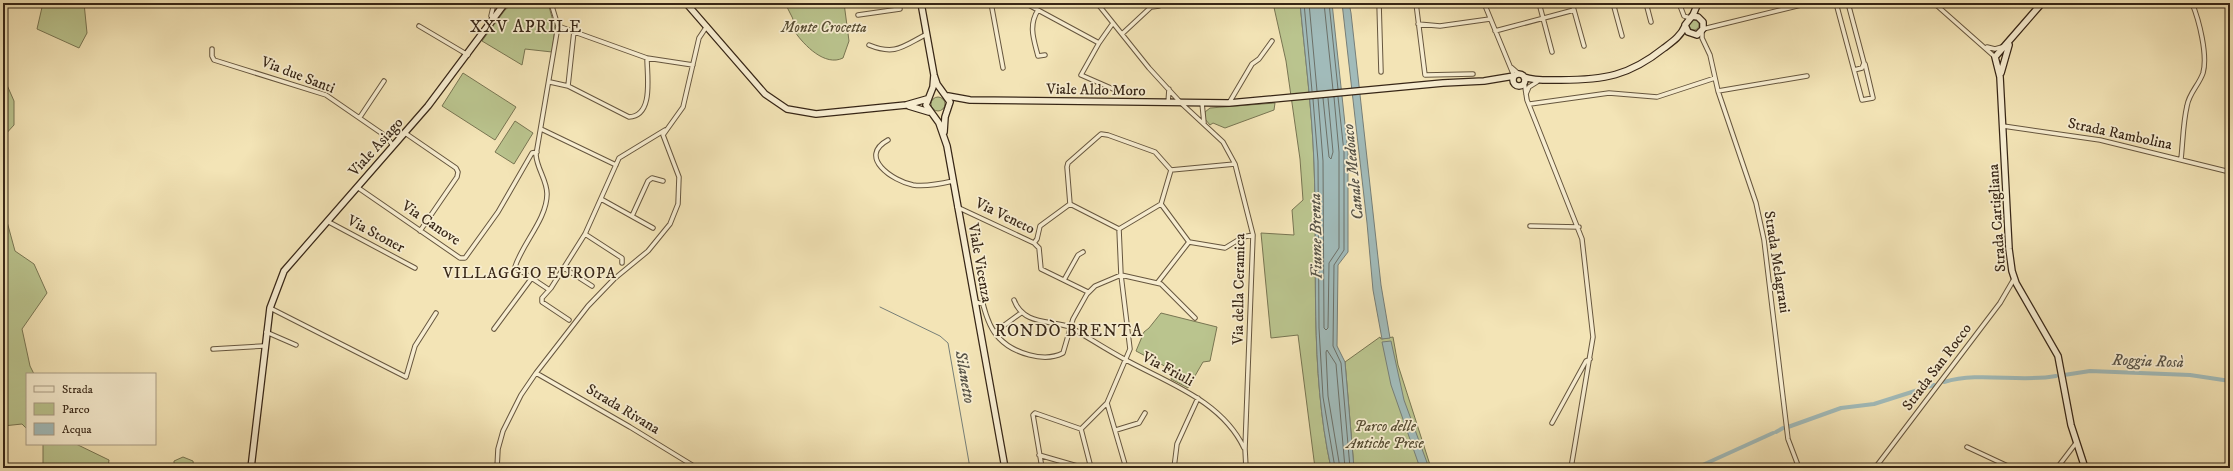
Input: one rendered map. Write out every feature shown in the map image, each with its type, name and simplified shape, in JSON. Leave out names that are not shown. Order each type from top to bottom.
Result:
[{"type":"main road","name":"Viale Asiago","points":[[251,468],[264,346],[270,308],[284,271],[405,133],[468,55],[505,3]]},
{"type":"main road","points":[[686,3],[765,94],[787,109],[816,114],[906,106],[929,97],[937,92],[946,95]]},
{"type":"main road","name":"Viale Vicenza","points":[[921,3],[934,75],[946,95],[948,110],[944,134],[1005,468]]},
{"type":"main road","points":[[1484,81],[1502,79],[1593,80],[1624,73],[1652,58],[1674,41],[1699,3]]},
{"type":"main road","points":[[1674,41],[1693,35],[1702,30],[1702,21],[1698,12],[1699,3]]},
{"type":"main road","points":[[1994,57],[2042,3]]},
{"type":"main road","points":[[1691,17],[1702,21]]},
{"type":"main road","points":[[1685,25],[1688,32],[1693,35]]},
{"type":"main road","points":[[2000,77],[2011,39]]},
{"type":"main road","name":"Strada Cartigliana","points":[[1994,57],[2000,77],[2008,230],[2014,279],[2058,356],[2066,402],[2076,443],[2085,468]]},
{"type":"main road","name":"Viale Vicenza","points":[[934,75],[926,106],[944,134]]},
{"type":"main road","points":[[1484,81],[1514,83],[1521,79],[1537,82],[1547,80]]},
{"type":"main road","name":"Viale Aldo Moro","points":[[946,95],[963,100],[1229,103],[1484,81]]},
{"type":"main road","points":[[906,106],[941,116],[963,100]]},
{"type":"street","points":[[493,20],[491,16],[494,3]]},
{"type":"street","points":[[548,289],[515,267],[533,232],[547,196],[546,188],[537,165],[537,152],[550,82],[558,26],[551,3]]},
{"type":"street","points":[[858,15],[900,9],[899,3]]},
{"type":"street","points":[[991,3],[1004,68]]},
{"type":"street","points":[[1025,3],[1099,43]]},
{"type":"street","name":"Via della Ceramica","points":[[1097,3],[1149,68],[1181,103],[1223,142],[1235,164],[1253,235],[1245,448],[1246,468]]},
{"type":"street","points":[[1379,3],[1381,72]]},
{"type":"street","points":[[1416,3],[1425,75],[1473,74]]},
{"type":"street","points":[[1484,3],[1510,66],[1521,79],[1526,96],[1579,227],[1582,239],[1592,330],[1590,359],[1571,468]]},
{"type":"street","points":[[1538,3],[1552,52]]},
{"type":"street","points":[[1572,3],[1584,46]]},
{"type":"street","points":[[1613,3],[1622,36]]},
{"type":"street","points":[[1646,3],[1652,22]]},
{"type":"street","points":[[1679,3],[1684,16],[1691,17]]},
{"type":"street","points":[[1702,30],[1809,3]]},
{"type":"street","points":[[1836,3],[1862,100],[1873,98],[1848,3]]},
{"type":"street","name":"Strada Cartigliana","points":[[1934,3],[1994,57]]},
{"type":"street","points":[[2180,159],[2187,106],[2194,88],[2203,73],[2204,63],[2197,16],[2192,3]]},
{"type":"street","points":[[1122,34],[1151,7],[1159,6]]},
{"type":"street","points":[[1038,10],[1031,25],[1038,56],[1045,55]]},
{"type":"street","points":[[1495,31],[1574,10]]},
{"type":"street","points":[[1682,11],[1685,25]]},
{"type":"street","points":[[1418,24],[1440,26],[1490,19]]},
{"type":"street","points":[[1702,21],[1713,26]]},
{"type":"street","points":[[1114,23],[1099,43],[1081,75],[1120,92]]},
{"type":"street","points":[[419,26],[468,55]]},
{"type":"street","points":[[558,26],[647,58],[693,65]]},
{"type":"street","points":[[568,320],[542,302],[542,298],[548,289],[551,288],[585,234],[620,156],[665,130],[683,107],[699,38],[707,26]]},
{"type":"street","name":"Strada Melagrani","points":[[1702,30],[1704,42],[1710,55],[1718,91],[1756,203],[1764,240],[1788,439],[1799,468]]},
{"type":"street","points":[[568,86],[574,31]]},
{"type":"street","points":[[869,45],[880,50],[897,50],[927,34]]},
{"type":"street","points":[[1693,35],[1704,42]]},
{"type":"street","points":[[1229,103],[1252,64],[1259,59],[1272,41]]},
{"type":"street","points":[[1982,45],[1995,49],[2007,44]]},
{"type":"street","name":"Via due Santi","points":[[212,49],[212,56],[214,60],[326,96],[360,117],[387,137],[393,146]]},
{"type":"street","points":[[550,82],[568,86],[629,117],[634,117],[640,114],[646,106],[647,58]]},
{"type":"street","points":[[1854,70],[1862,68],[1864,63]]},
{"type":"street","points":[[1502,79],[1510,66]]},
{"type":"street","points":[[1718,91],[1807,76]]},
{"type":"street","points":[[1530,104],[1609,93],[1657,96],[1715,78]]},
{"type":"street","points":[[360,117],[384,81]]},
{"type":"street","points":[[1526,96],[1529,87],[1537,82]]},
{"type":"street","points":[[1168,88],[1168,103]]},
{"type":"street","points":[[1202,103],[1204,124]]},
{"type":"street","name":"Strada Rambolina","points":[[2003,126],[2100,140],[2230,172]]},
{"type":"street","points":[[541,129],[616,165]]},
{"type":"street","points":[[497,468],[498,448],[502,431],[521,395],[536,373],[588,306],[614,279],[648,251],[670,224],[678,204],[679,177],[664,141],[665,130]]},
{"type":"street","points":[[405,133],[456,168],[458,172],[420,230]]},
{"type":"street","points":[[1070,204],[1067,167],[1101,134],[1108,135],[1155,152],[1171,170]]},
{"type":"street","points":[[888,140],[878,149],[875,157],[877,164],[901,180],[911,184],[926,186],[953,181]]},
{"type":"street","name":"Via Canove","points":[[357,187],[460,258],[467,257],[503,204],[532,153],[537,152]]},
{"type":"street","points":[[1171,170],[1235,164]]},
{"type":"street","points":[[1118,229],[1161,204],[1171,170]]},
{"type":"street","points":[[632,216],[648,181],[652,178],[663,181]]},
{"type":"street","points":[[601,199],[653,228]]},
{"type":"street","points":[[1070,204],[1118,229]]},
{"type":"street","points":[[1034,243],[1037,239],[1040,226],[1070,204]]},
{"type":"street","points":[[1161,204],[1189,242],[1225,248],[1243,237],[1253,235]]},
{"type":"street","name":"Via Veneto","points":[[957,207],[1034,243],[1039,248],[1041,269],[1088,292]]},
{"type":"street","name":"Via Stoner","points":[[327,221],[415,268]]},
{"type":"street","points":[[1530,226],[1579,227]]},
{"type":"street","points":[[1081,429],[1108,403],[1130,349],[1121,275],[1118,229]]},
{"type":"street","points":[[585,234],[622,258],[622,263]]},
{"type":"street","points":[[1158,282],[1189,242]]},
{"type":"street","points":[[1064,280],[1078,255],[1083,252]]},
{"type":"street","points":[[564,268],[592,286]]},
{"type":"street","points":[[975,302],[983,304],[988,323],[999,338],[1015,350],[1037,356],[1056,356],[1063,353],[1073,319],[1088,292],[1096,286],[1121,275],[1158,282],[1195,318]]},
{"type":"street","points":[[494,329],[531,279]]},
{"type":"street","name":"Strada San Rocco","points":[[1876,468],[2000,303],[2014,279]]},
{"type":"street","points":[[995,332],[1021,313],[1014,300]]},
{"type":"street","points":[[270,308],[406,377],[415,346],[436,313]]},
{"type":"street","name":"Via Friuli","points":[[1021,313],[1038,321],[1060,324],[1070,328],[1126,360],[1198,398],[1225,420],[1245,448]]},
{"type":"street","points":[[266,332],[296,345]]},
{"type":"street","points":[[213,348],[264,346]]},
{"type":"street","points":[[1552,423],[1586,361],[1590,359]]},
{"type":"street","name":"Strada Rivana","points":[[536,373],[630,427],[697,468]]},
{"type":"street","points":[[1174,468],[1177,444],[1198,398]]},
{"type":"street","points":[[1108,403],[1126,468]]},
{"type":"street","points":[[1042,468],[1033,415],[1038,413],[1081,429]]},
{"type":"street","points":[[1116,430],[1139,423],[1145,413]]},
{"type":"street","points":[[1081,429],[1091,468]]},
{"type":"street","points":[[2057,468],[2076,443]]},
{"type":"street","points":[[1967,447],[2012,468]]},
{"type":"street","points":[[1039,455],[1084,468]]},
{"type":"green space","points":[[43,3],[84,3],[87,33],[79,48],[37,29]]},
{"type":"green space","points":[[513,3],[548,3],[555,28],[552,52],[525,49],[522,65],[482,41],[505,10]]},
{"type":"green space","name":"Monte Crocetta","points":[[786,3],[844,3],[849,41],[843,58],[829,60],[809,48],[795,32],[793,20]]},
{"type":"green space","points":[[1273,3],[1300,3],[1310,103],[1314,163],[1317,354],[1324,430],[1331,468],[1315,468],[1298,335],[1271,338],[1261,233],[1294,235],[1292,210],[1303,200],[1300,159],[1286,61]]},
{"type":"green space","points":[[1692,20],[1696,20],[1698,21],[1698,29],[1692,30],[1689,27],[1689,23]]},
{"type":"green space","points":[[463,73],[516,107],[495,140],[442,106]]},
{"type":"green space","points":[[3,76],[14,101],[14,125],[3,137]]},
{"type":"green space","points":[[935,97],[941,97],[945,101],[945,107],[941,111],[935,111],[931,107],[931,101]]},
{"type":"green space","points":[[1275,103],[1274,110],[1225,128],[1213,123],[1210,125],[1205,119],[1205,112],[1210,108]]},
{"type":"green space","points":[[515,121],[533,133],[514,164],[495,152]]},
{"type":"green space","points":[[3,207],[15,251],[34,264],[47,293],[22,329],[30,366],[34,373],[26,373],[26,428],[22,424],[3,426]]},
{"type":"green space","points":[[1161,313],[1217,327],[1210,361],[1203,362],[1188,388],[1171,379],[1174,371],[1136,351],[1144,332]]},
{"type":"green space","name":"Parco delle Antiche Prese","points":[[1380,337],[1381,339],[1393,337],[1398,365],[1431,468],[1354,468],[1345,362]]},
{"type":"green space","points":[[43,445],[78,445],[109,460],[108,468],[43,468]]},
{"type":"green space","points":[[183,457],[193,461],[194,468],[174,468],[174,461]]},
{"type":"water","name":"Fiume Brenta","points":[[1300,3],[1332,3],[1348,152],[1348,252],[1338,265],[1337,346],[1345,362],[1354,468],[1331,468],[1324,430],[1317,354],[1313,143]]},
{"type":"water","name":"Canale Medoaco","points":[[1342,3],[1349,3],[1351,13],[1381,285],[1390,338],[1382,339],[1373,290],[1367,223]]},
{"type":"water","points":[[1391,341],[1404,400],[1429,468],[1420,468],[1391,385],[1382,342]]},
{"type":"waterway","name":"Silanetto","points":[[880,307],[940,336],[948,343],[970,468]]},
{"type":"waterway","name":"Roggia Rosà","points":[[2064,375],[2090,371],[2190,375],[2230,381]]},
{"type":"waterway","name":"Roggia Rosà","points":[[1944,382],[1972,377],[2042,378],[2056,376]]},
{"type":"waterway","name":"Roggia Rosà","points":[[1788,427],[1841,408],[1874,404],[1934,385]]},
{"type":"waterway","name":"Roggia Rosà","points":[[1776,432],[1783,428]]},
{"type":"waterway","name":"Roggia Rosà","points":[[1696,468],[1773,433]]},
{"type":"district","name":"XXV APRILE","points":[[526,27]]},
{"type":"district","name":"VILLAGGIO EUROPA","points":[[530,273]]},
{"type":"district","name":"RONDÒ BRENTA","points":[[1069,331]]}]
